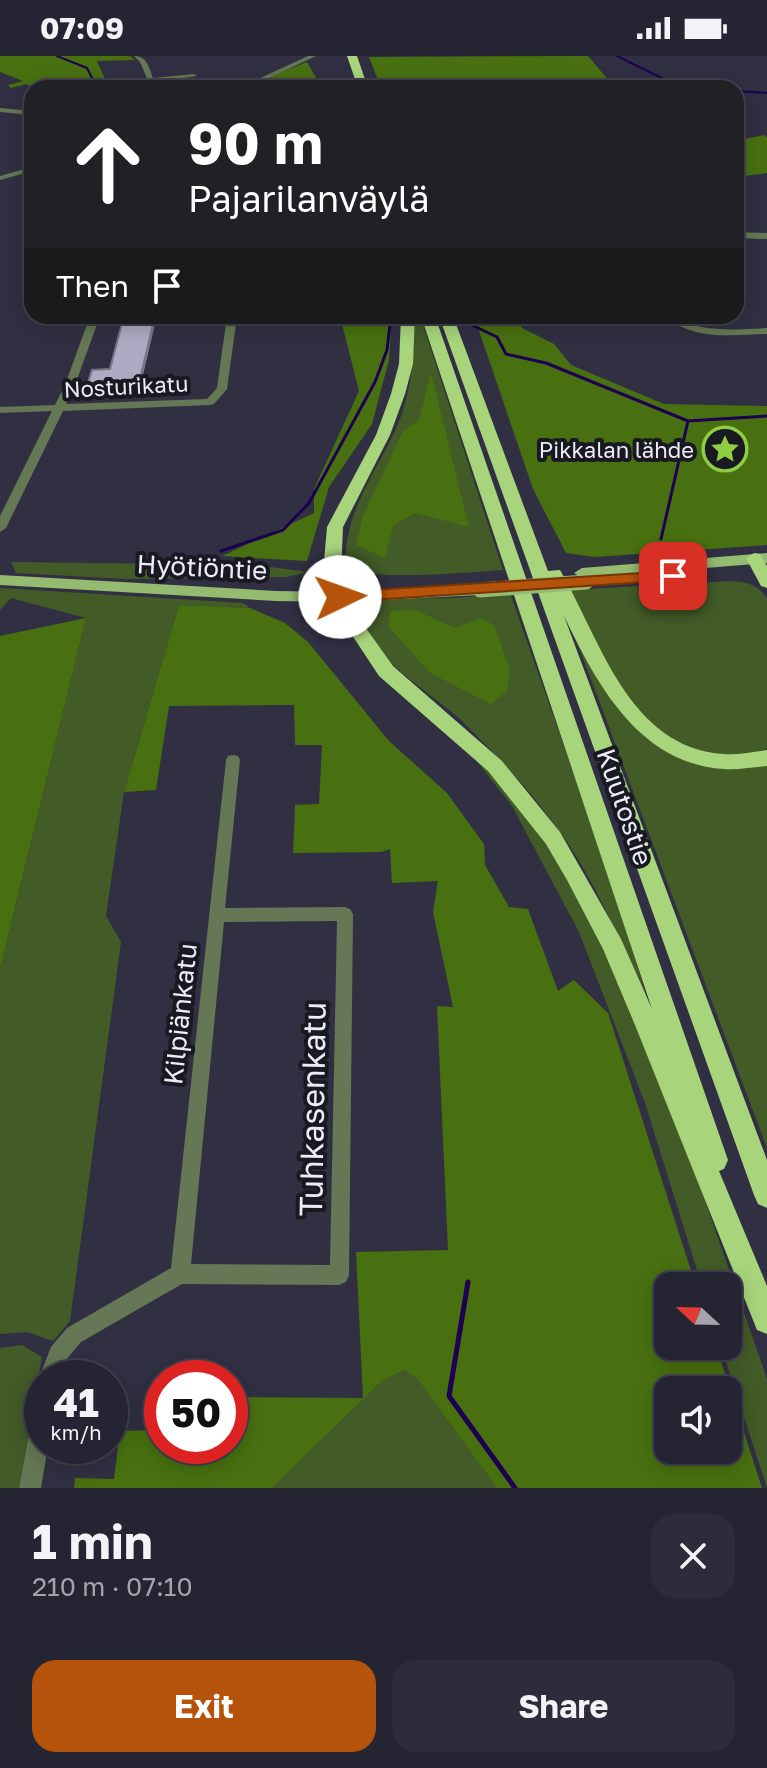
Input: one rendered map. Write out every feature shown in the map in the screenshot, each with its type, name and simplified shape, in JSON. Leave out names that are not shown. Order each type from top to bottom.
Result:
[{"type":"highway","points":[[352,56],[360,80]]},
{"type":"highway","points":[[408,324],[406,364],[398,394],[383,435],[335,527],[332,573],[338,591],[355,626],[386,671],[495,766],[553,838],[575,874],[613,946],[767,1319]]},
{"type":"highway","name":"Kuutostie","points":[[431,324],[540,650],[654,973],[767,1319]]},
{"type":"highway","points":[[449,324],[551,567],[597,664],[620,701],[648,732],[677,751],[708,760],[739,763],[767,758]]},
{"type":"highway","name":"Kuutostie","points":[[449,324],[767,1195]]},
{"type":"main road","name":"Hyötiöntie","points":[[0,580],[338,591],[479,586],[763,567]]},
{"type":"street","points":[[137,56],[151,80]]},
{"type":"street","points":[[260,80],[313,56]]},
{"type":"street","points":[[174,80],[194,76]]},
{"type":"street","points":[[0,110],[24,112]]},
{"type":"street","points":[[0,178],[24,171]]},
{"type":"street","points":[[744,235],[767,236]]},
{"type":"street","points":[[0,528],[58,409],[92,324]]},
{"type":"street","name":"Nosturikatu","points":[[0,410],[210,402],[222,389],[231,324]]},
{"type":"street","points":[[684,324],[710,331],[767,331]]},
{"type":"street","name":"Kilpiänkatu","points":[[180,1274],[233,760]]},
{"type":"street","name":"Tuhkasenkatu","points":[[180,1274],[339,1275],[345,914],[216,915]]},
{"type":"street","points":[[56,1360],[74,1335],[180,1274]]},
{"type":"street","points":[[30,1488],[34,1464]]},
{"type":"green space","points":[[0,56],[130,56],[135,60],[97,61],[105,80],[24,80],[24,85],[11,88],[8,85],[23,81],[0,72]]},
{"type":"green space","points":[[588,56],[608,80],[378,80],[369,57]]},
{"type":"green space","points":[[307,62],[317,80],[271,80],[272,76]]},
{"type":"green space","points":[[767,137],[767,173],[744,176],[744,139]]},
{"type":"green space","points":[[342,324],[391,324],[389,360],[372,424],[329,487],[307,561],[222,556],[314,513],[314,489],[359,391]]},
{"type":"green space","points":[[415,324],[423,324],[503,570],[397,575],[358,572],[346,567],[349,530],[369,480],[401,417],[413,360]]},
{"type":"green space","points":[[477,324],[520,324],[522,328],[554,344],[571,365],[664,404],[767,406],[767,545],[594,557],[566,553],[533,489]]},
{"type":"green space","points":[[431,373],[469,527],[415,513],[393,526],[385,558],[356,545],[363,516],[403,431],[419,420]]},
{"type":"green space","points":[[11,562],[254,565],[309,572],[287,577],[126,579],[16,573]]},
{"type":"green space","points":[[731,581],[751,585],[767,598],[767,749],[735,755],[684,746],[642,718],[610,673],[568,590]]},
{"type":"green space","points":[[0,588],[243,603],[250,608],[179,605],[124,792],[106,916],[121,942],[70,1321],[53,1341],[27,1332],[0,1334],[0,969],[86,618],[11,598],[0,610]]},
{"type":"green space","points":[[510,593],[616,894],[652,1015],[595,890],[551,820],[461,720],[377,649],[365,632],[359,615],[363,599],[455,598]]},
{"type":"green space","points":[[179,605],[250,608],[285,623],[308,642],[389,741],[447,793],[484,844],[485,865],[509,907],[528,909],[558,991],[574,980],[608,1013],[691,1272],[654,1272],[654,1360],[721,1360],[726,1376],[654,1376],[654,1464],[742,1464],[742,1426],[762,1488],[497,1488],[417,1378],[404,1370],[382,1381],[272,1488],[74,1488],[75,1478],[114,1479],[116,1464],[128,1464],[128,1431],[144,1430],[144,1464],[248,1464],[248,1397],[363,1398],[356,1252],[448,1250],[437,1006],[453,1007],[433,912],[438,881],[392,883],[390,849],[381,852],[293,853],[295,805],[319,804],[322,745],[295,745],[294,705],[169,706],[156,790],[124,792]]},
{"type":"green space","points":[[415,610],[455,628],[480,618],[494,625],[510,670],[507,691],[491,704],[430,673],[389,627],[390,611]]},
{"type":"green space","points":[[86,618],[0,969],[0,636]]},
{"type":"green space","points":[[571,626],[624,714],[644,735],[666,751],[694,762],[727,767],[767,765],[767,1148]]},
{"type":"green space","points":[[466,747],[510,794],[552,851],[594,928],[677,1120],[730,1272],[698,1272],[645,1103],[579,932],[512,806]]},
{"type":"green space","points":[[742,1307],[767,1379],[767,1488],[742,1411],[742,1376],[731,1376],[726,1360],[742,1360]]},
{"type":"green space","points":[[22,1345],[42,1357],[41,1360],[24,1360],[24,1460],[19,1488],[0,1488],[0,1348]]},
{"type":"green space","points":[[404,1370],[417,1377],[497,1488],[272,1488],[382,1381]]},
{"type":"building","points":[[122,324],[153,324],[138,387],[86,389],[92,370],[110,369]]},
{"type":"waterway","points":[[57,56],[87,68],[93,80]]},
{"type":"waterway","points":[[617,56],[666,80]]},
{"type":"waterway","points":[[744,92],[767,93]]},
{"type":"waterway","points":[[221,551],[283,530],[309,503],[375,382],[387,350],[390,324]]},
{"type":"waterway","points":[[473,324],[497,337],[506,354],[546,363],[688,421]]},
{"type":"waterway","points":[[688,421],[767,416]]},
{"type":"waterway","points":[[661,539],[688,421]]},
{"type":"waterway","points":[[468,1282],[449,1396],[515,1488]]},
{"type":"place","name":"Pikkalan lähde","points":[[725,449]]},
{"type":"route","points":[[340,597],[673,576]]}]
